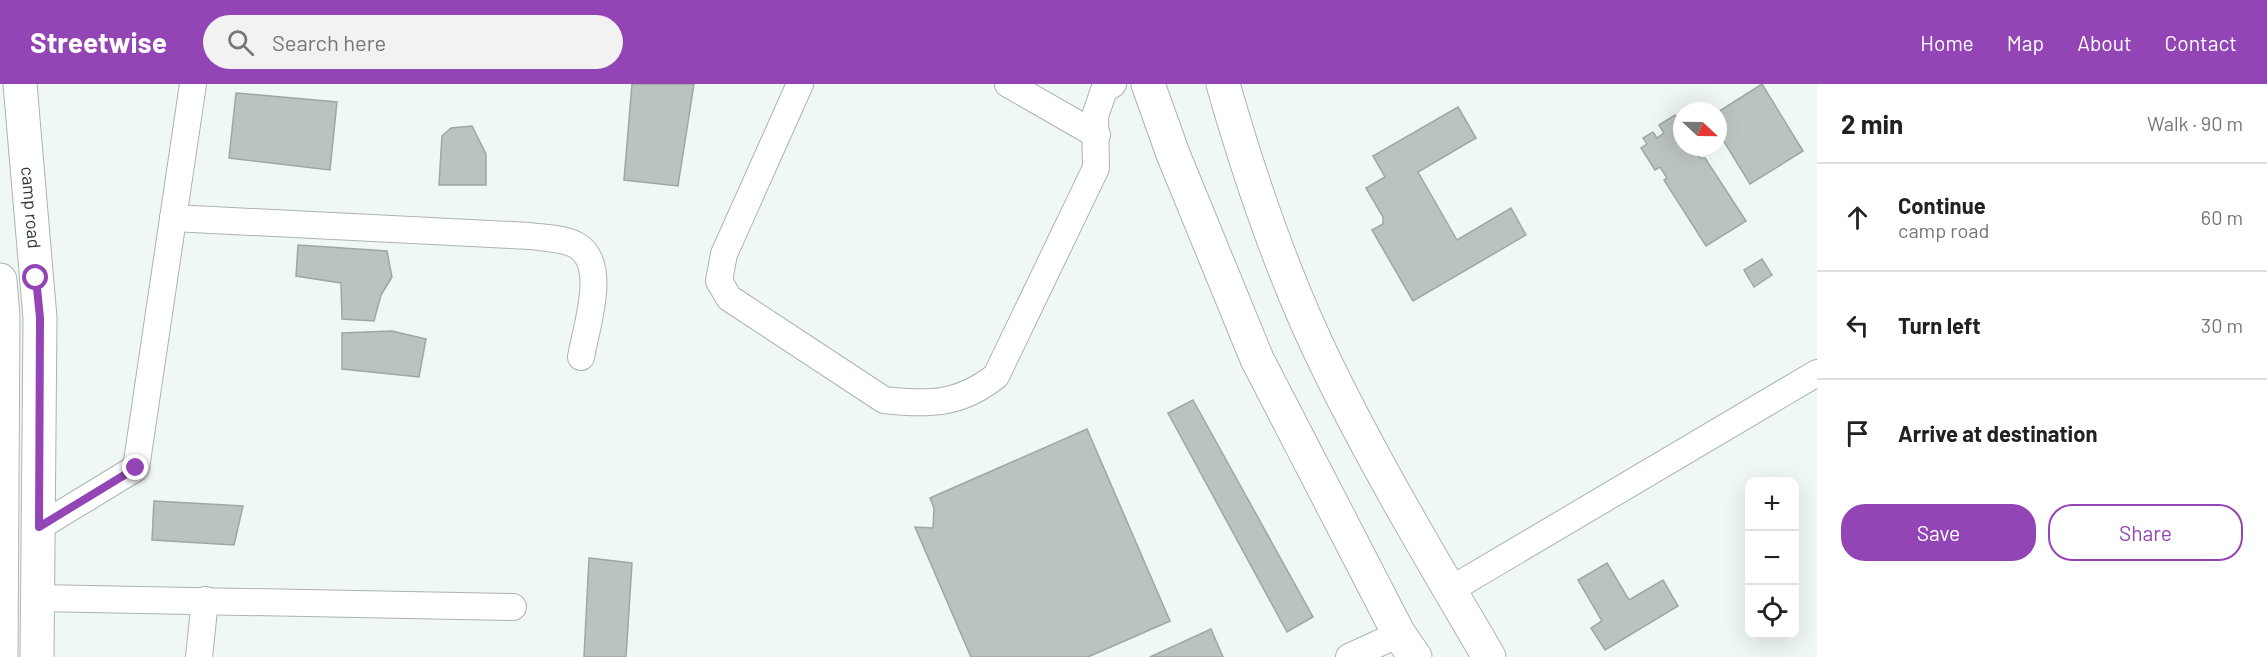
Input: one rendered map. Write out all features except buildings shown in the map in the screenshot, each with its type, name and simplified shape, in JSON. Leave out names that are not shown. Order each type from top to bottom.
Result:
[{"type":"main road","name":"camp road","points":[[20,84],[40,318],[37,651]]},
{"type":"main road","points":[[1148,84],[1173,154],[1257,359],[1407,646]]},
{"type":"main road","points":[[1223,84],[1274,243],[1328,369],[1450,590],[1490,657]]},
{"type":"main road","points":[[0,281],[3,315],[1,648]]},
{"type":"street","points":[[39,527],[136,468],[193,84]]},
{"type":"street","points":[[800,84],[724,254],[719,281],[729,298],[884,400],[912,404],[965,397],[996,376],[1096,168],[1095,116],[1104,90],[1113,84]]},
{"type":"street","points":[[1008,84],[1097,135]]},
{"type":"street","points":[[173,218],[530,236],[575,244],[591,260],[595,276],[581,357]]},
{"type":"street","points":[[0,281],[36,278]]},
{"type":"street","points":[[1450,590],[1817,373]]},
{"type":"street","points":[[38,598],[513,607]]},
{"type":"street","points":[[200,657],[205,600]]},
{"type":"street","points":[[1349,657],[1407,646]]},
{"type":"street","points":[[1,648],[37,651]]},
{"type":"route","points":[[36,278],[40,318],[39,527],[136,468]]}]
